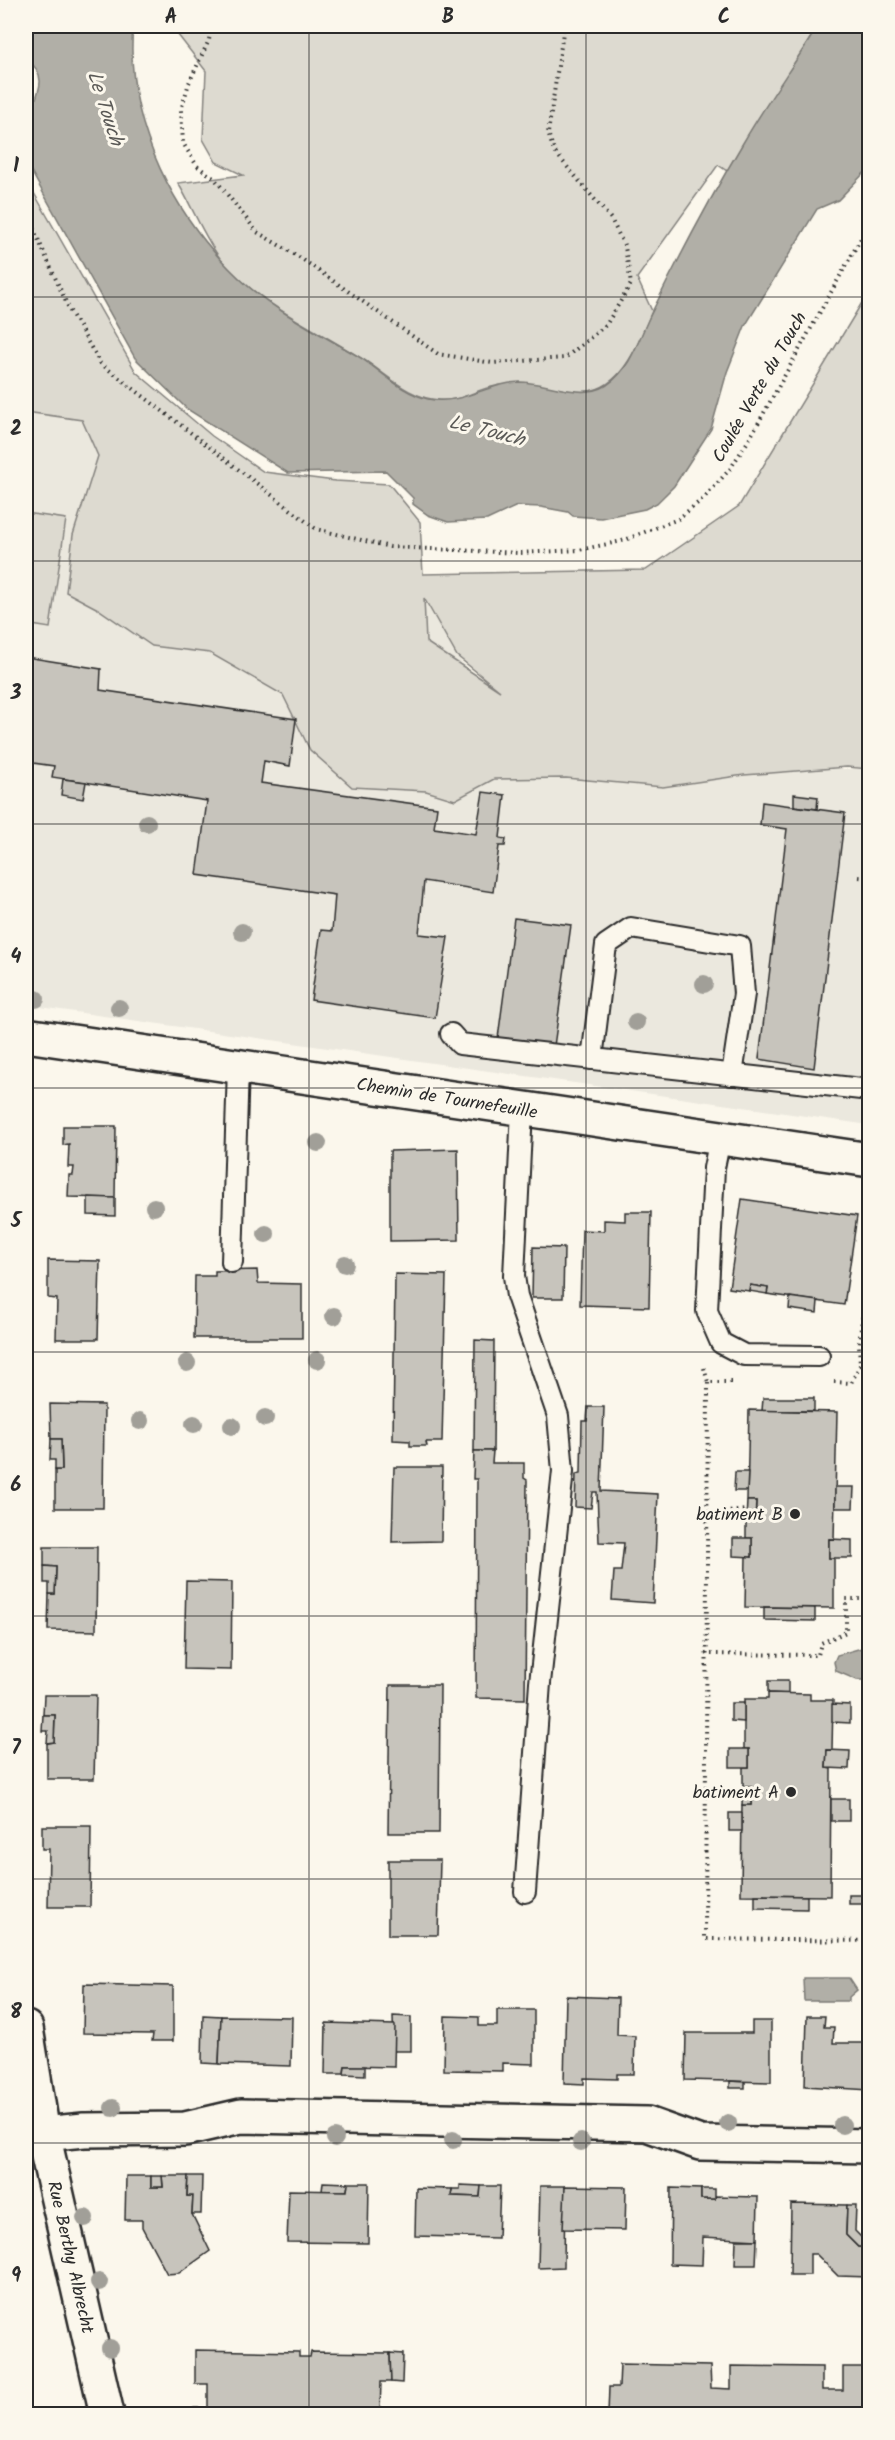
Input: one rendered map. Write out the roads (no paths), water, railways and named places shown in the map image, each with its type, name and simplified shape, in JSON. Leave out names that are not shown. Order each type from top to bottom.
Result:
[{"type":"street","name":"Chemin de Tournefeuille","points":[[26,1035],[870,1160]]},
{"type":"street","name":"Rue Berthy Albrecht","points":[[26,2028],[43,2134],[107,2415]]},
{"type":"street","points":[[43,2134],[84,2130],[185,2129],[241,2116],[647,2124],[700,2143],[870,2146]]},
{"type":"lane","points":[[592,1059],[606,945],[631,928],[740,946],[744,994],[732,1075]]},
{"type":"lane","points":[[451,1034],[460,1044],[870,1090]]},
{"type":"lane","points":[[232,1262],[238,1066]]},
{"type":"lane","points":[[522,1110],[514,1276],[517,1296],[558,1416],[563,1470],[540,1683],[525,1892]]},
{"type":"lane","points":[[720,1138],[714,1168],[707,1311],[721,1343],[744,1355],[819,1356]]},
{"type":"water","name":"Le Touch","points":[[26,26],[133,26],[132,62],[137,99],[146,134],[160,169],[178,202],[199,233],[223,261],[262,297],[289,316],[361,358],[409,392],[428,399],[463,397],[496,386],[520,382],[587,391],[607,385],[616,378],[635,350],[674,267],[731,163],[818,26],[869,26],[869,168],[838,200],[817,209],[745,326],[727,372],[711,429],[674,486],[657,503],[645,509],[601,518],[573,516],[568,512],[541,507],[517,506],[487,520],[448,522],[428,515],[413,504],[413,498],[386,471],[288,473],[187,409],[135,358],[26,162],[26,128],[40,83],[35,67],[26,59]]},
{"type":"water","points":[[865,1647],[869,1648],[869,1680],[857,1680],[836,1671],[834,1662],[837,1655]]},
{"type":"water","points":[[803,1978],[849,1978],[857,1990],[849,1997],[849,2001],[804,2001]]},
{"type":"place","name":"batiment B","points":[[795,1514]]},
{"type":"place","name":"batiment A","points":[[791,1792]]}]
